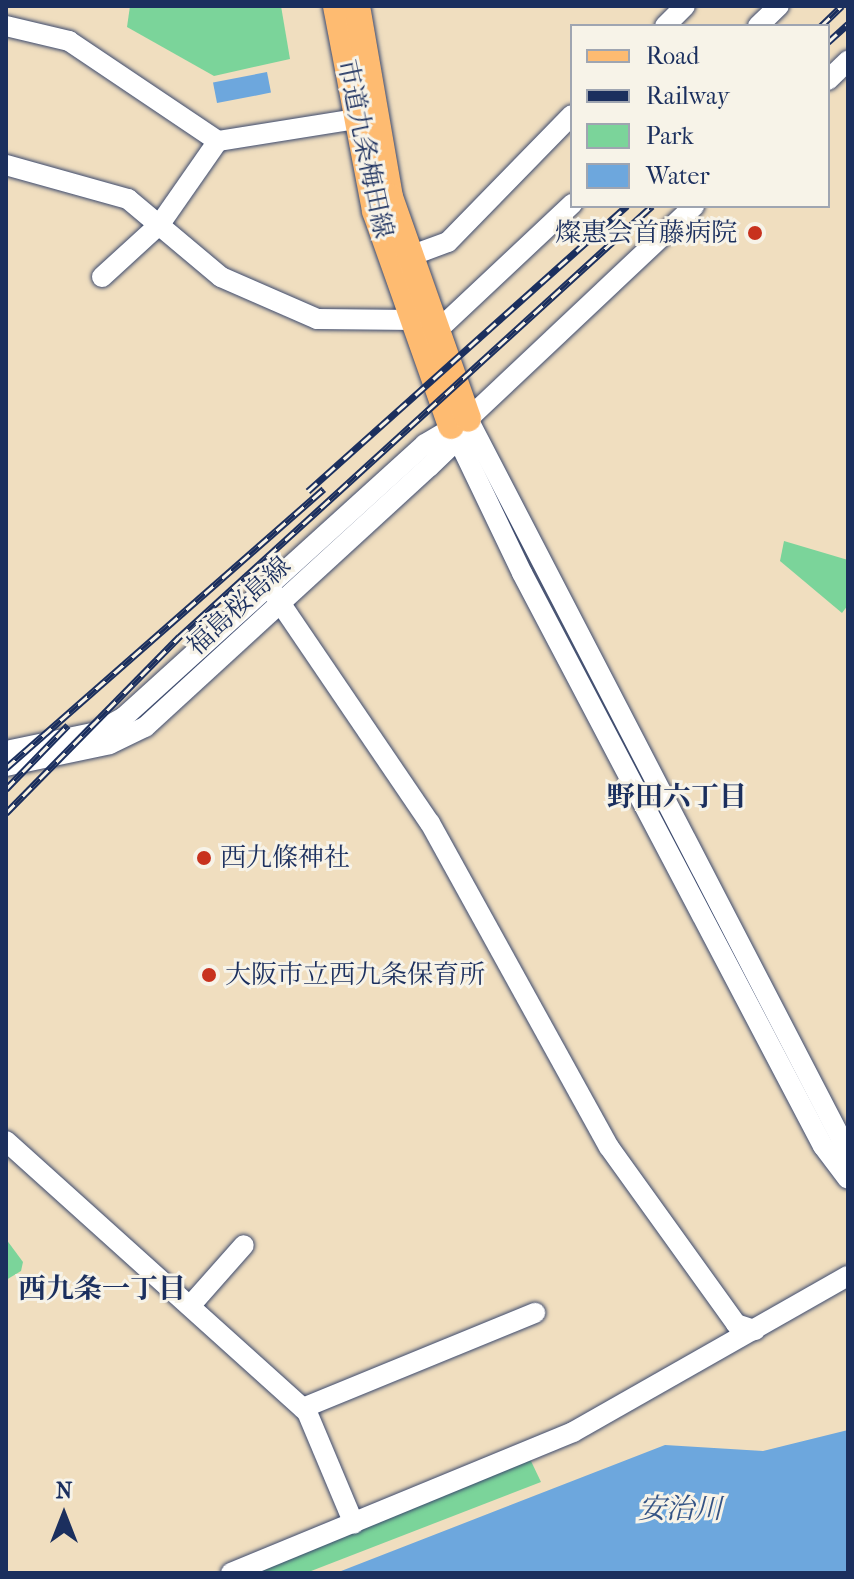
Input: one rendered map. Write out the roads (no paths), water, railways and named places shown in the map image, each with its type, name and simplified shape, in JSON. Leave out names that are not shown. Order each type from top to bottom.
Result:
[{"type":"main road","name":"市道九条梅田線","points":[[336,6],[375,211],[427,324]]},
{"type":"main road","name":"市道九条梅田線","points":[[357,6],[390,197],[459,428]]},
{"type":"street","points":[[760,24],[779,6]]},
{"type":"street","points":[[667,24],[683,7]]},
{"type":"street","points":[[6,26],[69,41],[218,141],[356,119]]},
{"type":"street","points":[[830,78],[848,61]]},
{"type":"street","points":[[410,256],[448,242],[570,117]]},
{"type":"street","points":[[102,277],[160,224],[218,141]]},
{"type":"street","points":[[6,165],[107,191],[143,208],[221,277],[317,319],[427,324],[570,206]]},
{"type":"street","name":"福島桜島線","points":[[6,766],[93,749],[138,731],[275,595],[459,428],[692,208]]},
{"type":"street","points":[[459,428],[848,1152]]},
{"type":"street","points":[[459,428],[533,593],[815,1132],[848,1179]]},
{"type":"street","points":[[275,595],[430,823],[609,1147],[736,1324],[755,1330]]},
{"type":"street","name":"福島桜島線","points":[[6,751],[111,725],[275,595]]},
{"type":"street","points":[[6,1141],[303,1408],[354,1524]]},
{"type":"street","points":[[190,1306],[244,1245]]},
{"type":"street","points":[[231,1573],[573,1432],[848,1276]]},
{"type":"street","points":[[303,1408],[535,1313]]},
{"type":"water","points":[[267,72],[271,93],[217,103],[213,82]]},
{"type":"water","name":"安治川","points":[[848,1430],[848,1573],[336,1573],[665,1445],[763,1451]]},
{"type":"railway","points":[[823,24],[842,6]]},
{"type":"railway","points":[[830,40],[848,24]]},
{"type":"railway","points":[[308,491],[625,208]]},
{"type":"railway","points":[[6,813],[179,637],[650,208]]},
{"type":"railway","points":[[6,768],[324,489]]},
{"type":"railway","points":[[6,789],[68,725]]},
{"type":"place","name":"燦惠会首藤病院","points":[[755,233]]},
{"type":"place","name":"西九條神社","points":[[204,858]]},
{"type":"place","name":"大阪市立西九条保育所","points":[[209,975]]},
{"type":"district","name":"野田六丁目","points":[[677,797]]},
{"type":"district","name":"西九条一丁目","points":[[102,1289]]}]
